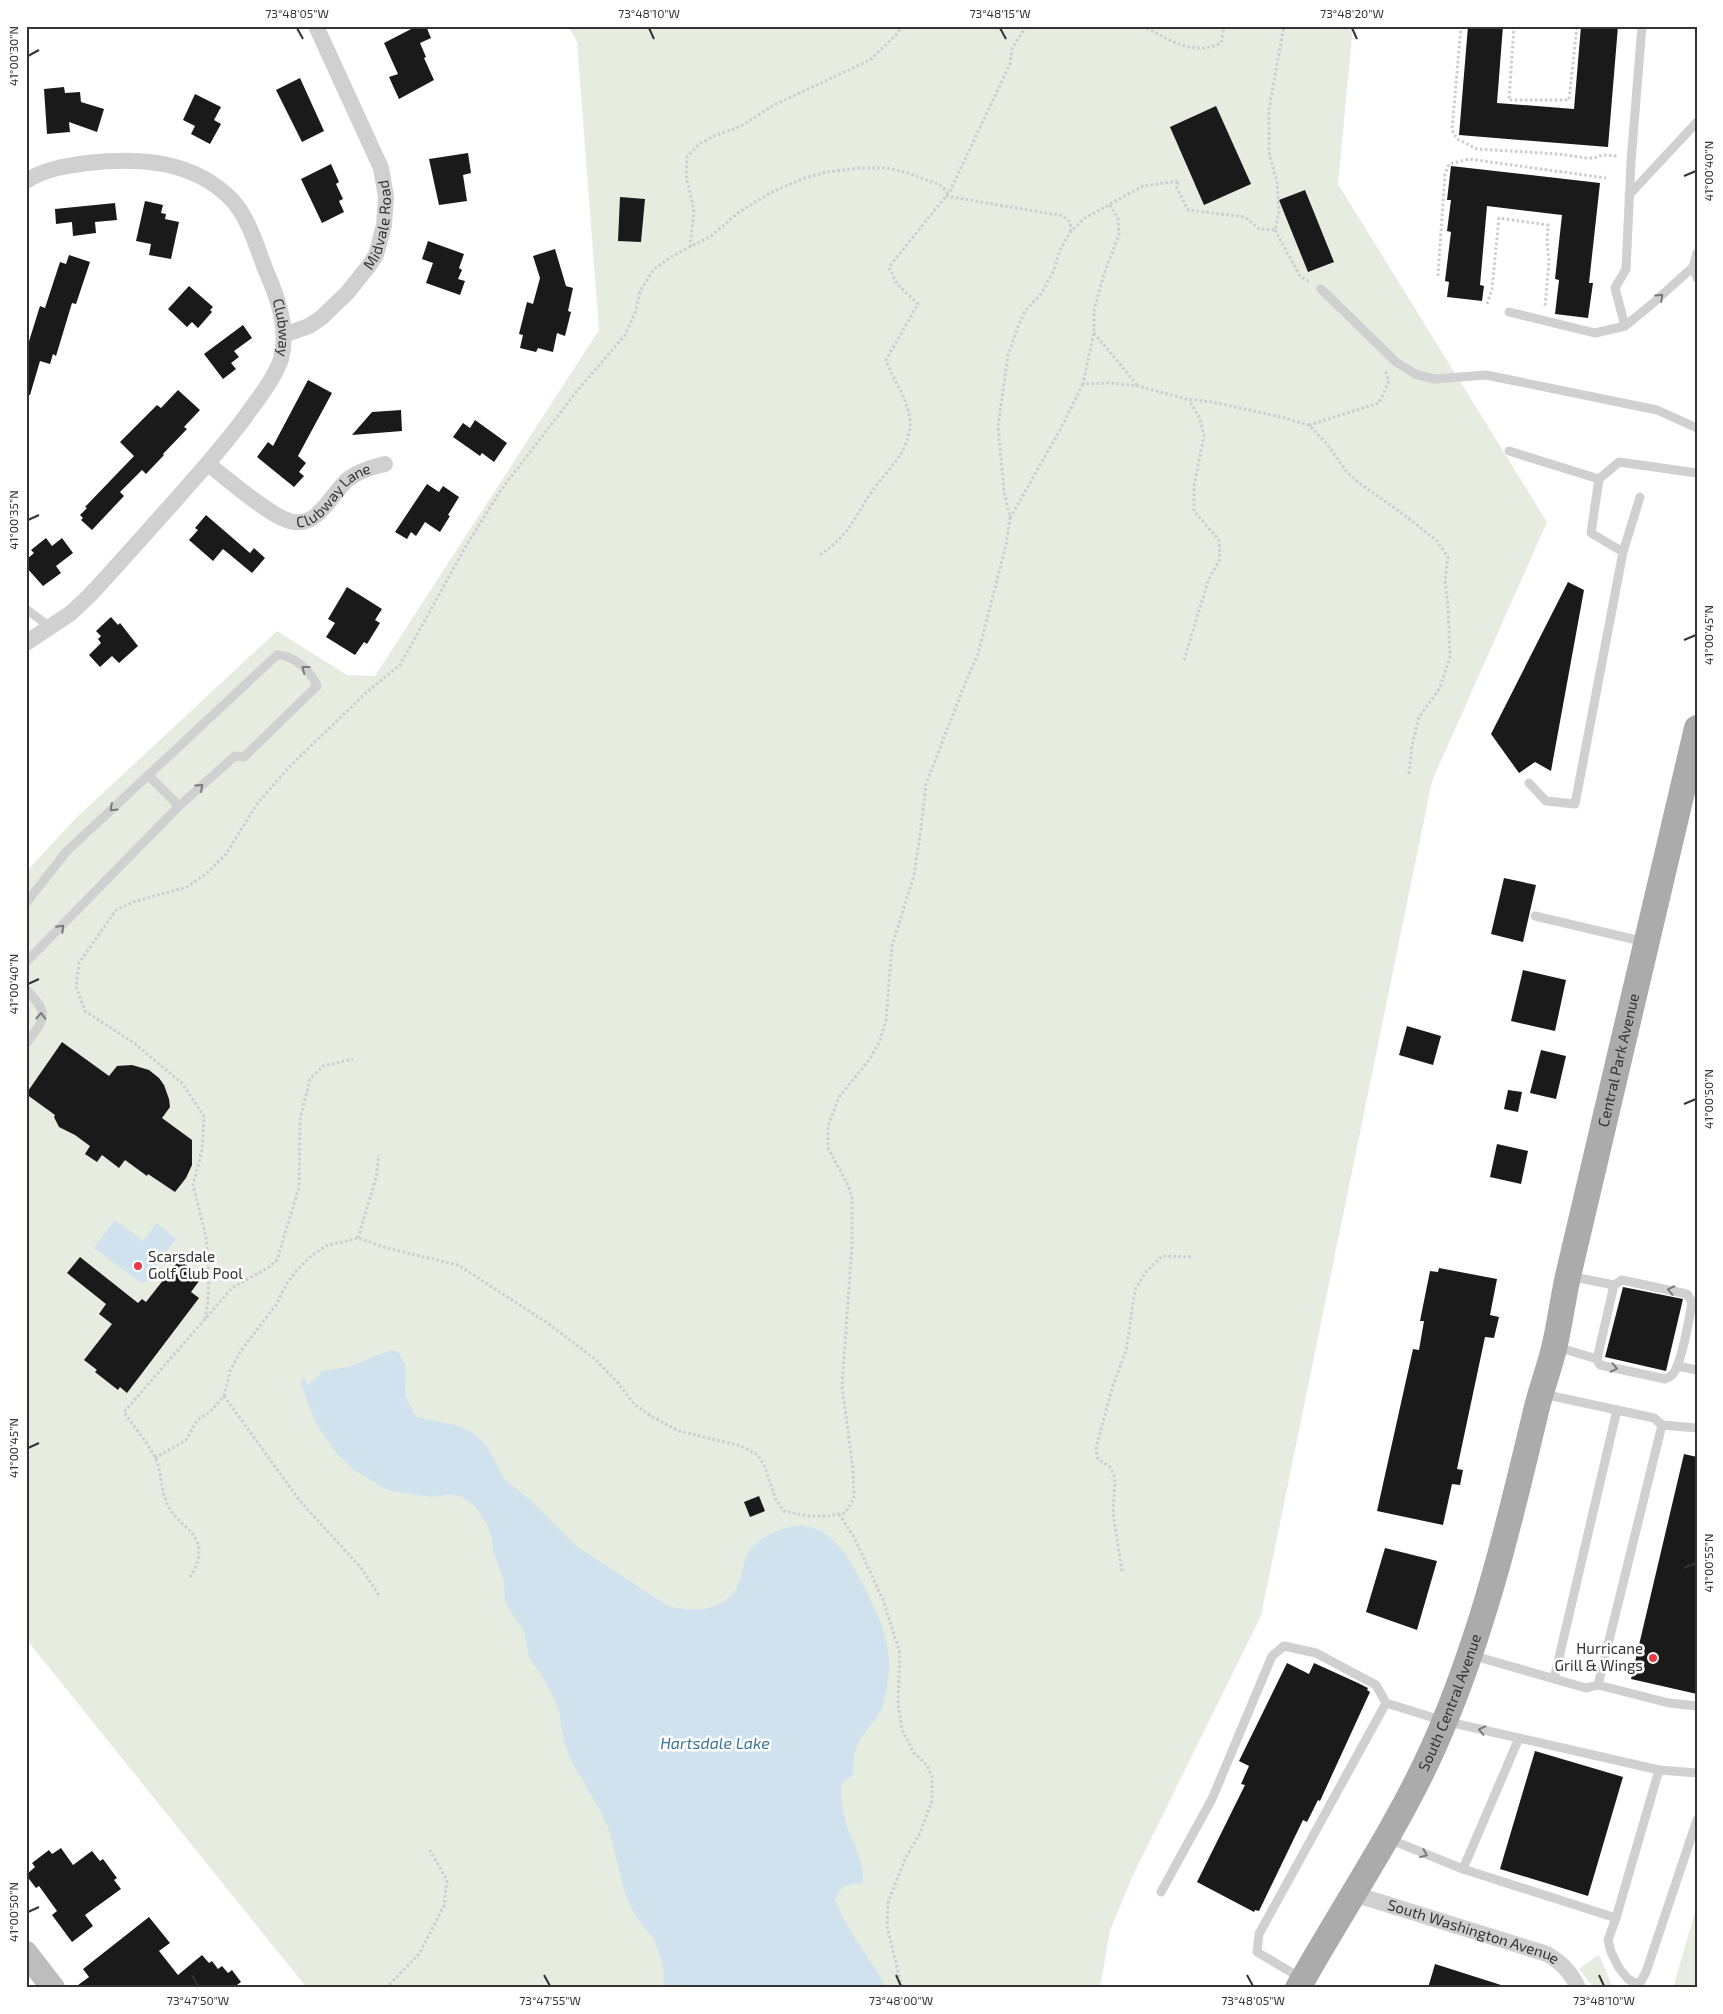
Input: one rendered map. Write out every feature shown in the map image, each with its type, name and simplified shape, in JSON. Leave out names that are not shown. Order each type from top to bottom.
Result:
[{"type":"main road","name":"Central Park Avenue","points":[[1540,1393],[1554,1346],[1568,1276],[1646,942],[1695,744]]},
{"type":"main road","name":"South Central Avenue","points":[[1300,1983],[1386,1838],[1426,1763],[1444,1721],[1470,1655],[1501,1557],[1540,1393]]},
{"type":"main road","points":[[26,1954],[53,1988]]},
{"type":"street","name":"Midvale Road","points":[[284,335],[309,326],[321,318],[358,280],[376,255],[384,225],[386,197],[381,168],[316,26]]},
{"type":"street","name":"Clubway","points":[[26,181],[37,174],[53,168],[124,160],[158,162],[177,166],[207,181],[232,200],[241,213],[274,290],[282,319],[284,335],[280,360],[274,375],[241,423],[208,464],[89,596],[71,613],[26,643]]},
{"type":"street","name":"Clubway Lane","points":[[208,464],[276,515],[292,522],[301,522],[317,516],[347,480],[365,470],[386,464]]},
{"type":"street","name":"South Washington Avenue","points":[[1354,1894],[1547,1954],[1562,1963],[1578,1988]]},
{"type":"lane","points":[[1625,326],[1615,288],[1626,269],[1629,195],[1642,26]]},
{"type":"lane","points":[[1629,195],[1697,122]]},
{"type":"lane","points":[[1509,312],[1595,333],[1625,326],[1693,267],[1697,253]]},
{"type":"lane","points":[[1693,267],[1697,278]]},
{"type":"lane","points":[[1321,289],[1396,362],[1417,375],[1435,379],[1486,376],[1657,410],[1697,428]]},
{"type":"lane","points":[[1508,451],[1599,479]]},
{"type":"lane","points":[[1623,552],[1591,533],[1599,479],[1619,462],[1697,473]]},
{"type":"lane","points":[[1529,783],[1546,801],[1575,804],[1623,552],[1640,497]]},
{"type":"lane","points":[[26,609],[50,627]]},
{"type":"lane","points":[[26,903],[66,852],[277,655],[286,655],[313,675],[317,686],[244,757],[235,756],[179,806],[26,962]]},
{"type":"lane","points":[[148,774],[179,806]]},
{"type":"lane","points":[[1535,916],[1646,942]]},
{"type":"lane","points":[[26,989],[41,1006],[43,1014],[42,1023],[26,1044]]},
{"type":"lane","points":[[1568,1276],[1614,1286]]},
{"type":"lane","points":[[1622,1280],[1687,1294],[1692,1302],[1694,1314],[1677,1366],[1672,1375],[1666,1379],[1600,1365],[1597,1359],[1614,1286],[1622,1280]]},
{"type":"lane","points":[[1554,1346],[1597,1359]]},
{"type":"lane","points":[[1677,1366],[1697,1370]]},
{"type":"lane","points":[[1540,1393],[1654,1418],[1662,1425],[1697,1428]]},
{"type":"lane","points":[[1554,1679],[1617,1410]]},
{"type":"lane","points":[[1598,1685],[1662,1425]]},
{"type":"lane","points":[[1161,1892],[1212,1799],[1272,1656],[1284,1646],[1316,1653],[1376,1684],[1386,1703],[1444,1721],[1659,1770],[1697,1773]]},
{"type":"lane","points":[[1470,1655],[1586,1688],[1598,1685],[1669,1703],[1697,1706]]},
{"type":"lane","points":[[1300,1983],[1257,1952],[1259,1934],[1386,1703]]},
{"type":"lane","points":[[1463,1869],[1519,1738]]},
{"type":"lane","points":[[1659,1770],[1608,1940],[1611,1952],[1619,1968],[1628,1979],[1639,1985],[1646,1972],[1697,1820]]},
{"type":"lane","points":[[1386,1838],[1463,1869],[1616,1918]]},
{"type":"path","points":[[690,247],[694,211],[686,175],[687,157],[700,144],[714,136],[740,126],[774,105],[834,75],[870,60],[891,40],[902,26]]},
{"type":"path","points":[[820,555],[846,534],[872,492],[900,456],[910,437],[910,418],[903,396],[890,374],[886,360],[918,304],[897,284],[889,267],[947,195],[1010,64],[1012,49],[1026,26]]},
{"type":"path","points":[[1142,26],[1182,46],[1196,50],[1209,49],[1221,43],[1224,26]]},
{"type":"path","points":[[1284,26],[1269,109],[1269,153],[1277,182],[1279,212],[1275,230],[1300,276],[1321,289]]},
{"type":"path","points":[[1461,26],[1452,130],[1457,139],[1477,149],[1560,154],[1586,158],[1603,155],[1618,156]]},
{"type":"path","points":[[1514,26],[1509,100],[1569,100],[1576,26]]},
{"type":"path","points":[[1438,276],[1445,174],[1449,164],[1469,159],[1606,178]]},
{"type":"path","points":[[205,1319],[209,1276],[206,1237],[193,1185],[202,1150],[204,1117],[183,1084],[134,1043],[85,1011],[76,986],[79,963],[116,910],[136,901],[187,887],[208,872],[226,854],[257,804],[290,766],[368,691],[400,665],[466,546],[501,490],[577,392],[625,335],[636,311],[640,291],[654,269],[711,236],[738,213],[770,193],[804,178],[827,172],[858,168],[887,168],[908,173],[940,185],[947,195],[1063,216],[1070,222],[1071,231]]},
{"type":"path","points":[[155,1458],[186,1440],[197,1420],[210,1412],[224,1396],[230,1372],[240,1352],[276,1305],[287,1283],[297,1270],[311,1256],[326,1246],[358,1238],[387,1248],[458,1265],[549,1324],[596,1360],[618,1383],[634,1404],[651,1416],[679,1431],[741,1446],[758,1455],[766,1467],[776,1500],[784,1511],[808,1516],[845,1513],[854,1499],[853,1469],[842,1386],[852,1246],[852,1199],[849,1187],[828,1148],[828,1126],[839,1097],[869,1060],[880,1041],[886,1020],[892,946],[914,875],[926,784],[978,654],[1006,545],[1010,518],[1004,491],[998,427],[1008,355],[1016,329],[1025,311],[1041,294],[1054,270],[1060,250],[1071,231],[1085,218],[1143,186],[1179,181],[1176,186],[1188,210],[1245,217],[1259,229],[1275,230]]},
{"type":"path","points":[[1010,518],[1060,430],[1082,384],[1094,332],[1094,310],[1104,274],[1119,235],[1118,219],[1110,205]]},
{"type":"path","points":[[1487,304],[1492,289],[1499,218],[1548,225],[1549,260],[1543,320]]},
{"type":"path","points":[[1094,332],[1138,386]]},
{"type":"path","points":[[1082,384],[1108,383],[1138,386],[1189,400],[1242,408],[1309,425],[1379,403],[1389,381],[1383,364]]},
{"type":"path","points":[[1184,660],[1208,581],[1220,559],[1219,540],[1194,511],[1194,486],[1204,436],[1200,419],[1189,400]]},
{"type":"path","points":[[1309,425],[1327,444],[1346,472],[1415,523],[1437,542],[1448,557],[1445,581],[1450,657],[1440,688],[1419,717],[1412,745],[1409,775]]},
{"type":"path","points":[[190,1578],[196,1568],[199,1556],[197,1542],[189,1530],[171,1511],[162,1494],[155,1458],[124,1412],[232,1288],[270,1267],[277,1260],[299,1187],[300,1120],[310,1079],[323,1066],[353,1059]]},
{"type":"path","points":[[358,1238],[376,1178],[379,1155]]},
{"type":"path","points":[[1122,1571],[1113,1514],[1115,1478],[1110,1467],[1098,1459],[1096,1448],[1112,1388],[1126,1351],[1134,1290],[1145,1273],[1162,1256],[1193,1256]]},
{"type":"path","points":[[224,1396],[300,1501],[362,1569],[380,1597]]},
{"type":"path","points":[[839,1514],[854,1537],[883,1600],[900,1653],[898,1704],[902,1730],[914,1753],[927,1765],[932,1777],[932,1801],[920,1832],[905,1859],[888,1903],[888,1926],[902,1988]]},
{"type":"path","points":[[386,1988],[419,1954],[444,1906],[447,1880],[429,1849]]},
{"type":"shaded area","points":[[568,26],[1353,26],[1338,184],[1547,522],[1432,781],[1261,1616],[1133,1875],[1110,1930],[1100,1988],[307,1988],[26,1639],[26,872],[75,819],[277,631],[347,675],[375,676],[599,330],[577,42]]},
{"type":"shaded area","points":[[1697,1905],[1697,1988],[1673,1988]]},
{"type":"shaded area","points":[[1598,1955],[1613,1988],[1594,1988],[1579,1969]]},
{"type":"water","name":"Scarsdale Golf Club Pool","points":[[115,1220],[143,1241],[157,1223],[176,1239],[143,1284],[94,1248]]},
{"type":"water","name":"Hartsdale Lake","points":[[391,1350],[398,1352],[406,1366],[405,1396],[416,1417],[459,1426],[472,1432],[487,1446],[504,1479],[530,1500],[576,1546],[668,1606],[699,1609],[719,1605],[734,1592],[746,1557],[753,1547],[770,1534],[792,1526],[805,1526],[817,1529],[827,1535],[845,1554],[859,1577],[881,1623],[888,1648],[889,1673],[883,1706],[856,1748],[853,1774],[842,1784],[844,1813],[848,1830],[860,1860],[863,1875],[862,1883],[843,1886],[835,1898],[845,1922],[886,1988],[663,1988],[664,1975],[655,1941],[635,1915],[626,1897],[609,1830],[600,1810],[569,1757],[559,1712],[554,1699],[529,1657],[524,1631],[505,1603],[504,1581],[493,1551],[492,1538],[486,1522],[475,1506],[462,1497],[449,1494],[431,1497],[387,1490],[354,1470],[337,1454],[315,1422],[300,1381],[304,1378],[308,1385],[322,1371],[349,1367]]},
{"type":"building","points":[[417,26],[426,26],[431,38],[420,43],[426,57],[424,58],[434,80],[399,99],[389,77],[398,74],[384,43]]},
{"type":"building","points":[[1468,26],[1503,26],[1497,103],[1574,109],[1581,26],[1618,26],[1608,147],[1459,135]]},
{"type":"building","points":[[300,78],[324,131],[302,142],[276,90]]},
{"type":"building","points":[[64,87],[65,93],[80,92],[81,102],[104,109],[97,132],[69,122],[70,132],[47,134],[44,89]]},
{"type":"building","points":[[195,94],[221,107],[214,120],[221,124],[210,144],[191,134],[195,126],[183,120]]},
{"type":"building","points":[[1216,106],[1251,184],[1204,205],[1170,127]]},
{"type":"building","points":[[468,153],[471,173],[463,175],[467,201],[439,205],[429,159]]},
{"type":"building","points":[[331,164],[339,182],[336,184],[343,199],[339,201],[344,212],[322,223],[301,179]]},
{"type":"building","points":[[1451,166],[1600,183],[1589,283],[1593,283],[1588,318],[1555,314],[1559,280],[1555,279],[1562,215],[1487,206],[1480,285],[1484,286],[1482,301],[1447,297],[1449,282],[1445,281],[1451,232],[1447,231],[1451,200],[1447,200]]},
{"type":"building","points":[[1305,190],[1334,262],[1308,272],[1279,200]]},
{"type":"building","points":[[620,197],[645,199],[641,242],[618,241]]},
{"type":"building","points":[[145,201],[163,205],[161,213],[166,214],[165,219],[179,222],[171,259],[149,255],[151,244],[136,241]]},
{"type":"building","points":[[115,203],[117,220],[95,222],[96,233],[73,236],[72,222],[56,224],[55,209]]},
{"type":"building","points":[[428,241],[464,254],[459,268],[462,270],[458,279],[465,281],[460,295],[426,283],[433,263],[422,259]]},
{"type":"building","points":[[555,249],[566,286],[573,288],[568,311],[571,312],[565,336],[557,333],[553,352],[538,348],[536,352],[520,348],[523,335],[519,334],[527,302],[533,304],[540,278],[533,256]]},
{"type":"building","points":[[69,255],[90,262],[76,304],[72,303],[56,356],[53,354],[50,364],[40,361],[30,395],[26,395],[26,351],[40,306],[45,308],[60,262],[66,264]]},
{"type":"building","points":[[189,286],[213,307],[210,310],[212,312],[198,328],[192,322],[187,327],[168,309]]},
{"type":"building","points":[[243,325],[252,338],[234,351],[239,357],[231,363],[236,369],[223,379],[204,354]]},
{"type":"building","points":[[308,380],[332,393],[298,456],[306,463],[299,472],[304,476],[294,487],[257,457],[268,442],[273,446]]},
{"type":"building","points":[[178,390],[200,410],[184,427],[187,429],[146,474],[142,470],[120,492],[124,496],[92,530],[81,520],[83,518],[80,515],[87,508],[85,507],[134,456],[120,442],[157,405],[161,408]]},
{"type":"building","points":[[401,410],[402,431],[352,435],[372,412]]},
{"type":"building","points":[[475,420],[507,443],[494,462],[482,453],[480,456],[453,437],[463,423],[470,428]]},
{"type":"building","points":[[427,484],[439,492],[443,486],[459,497],[440,532],[425,522],[416,536],[411,532],[407,539],[395,532]]},
{"type":"building","points":[[206,515],[250,553],[254,548],[265,558],[252,573],[223,549],[213,561],[189,540],[198,530],[195,528]]},
{"type":"building","points":[[46,538],[52,546],[62,538],[73,553],[56,566],[61,573],[43,586],[26,567],[26,560],[34,553],[31,550]]},
{"type":"building","points":[[1568,582],[1584,590],[1551,771],[1535,762],[1519,773],[1491,734]]},
{"type":"building","points":[[347,587],[382,609],[375,620],[380,623],[367,644],[364,642],[355,655],[326,637],[335,623],[328,619]]},
{"type":"building","points":[[111,617],[118,625],[120,623],[138,646],[119,663],[112,656],[100,667],[89,655],[101,643],[98,639],[101,636],[96,631]]},
{"type":"building","points":[[1504,878],[1536,885],[1523,942],[1491,934]]},
{"type":"building","points":[[1523,970],[1566,980],[1555,1031],[1511,1021]]},
{"type":"building","points":[[1407,1026],[1441,1036],[1433,1065],[1399,1055]]},
{"type":"building","points":[[62,1042],[109,1076],[117,1066],[132,1065],[149,1070],[159,1078],[164,1085],[170,1107],[162,1118],[192,1140],[192,1165],[186,1178],[175,1192],[148,1174],[147,1176],[125,1160],[119,1168],[102,1155],[97,1162],[85,1154],[90,1146],[75,1135],[59,1127],[54,1117],[55,1115],[26,1094]]},
{"type":"building","points":[[1541,1050],[1566,1056],[1556,1099],[1530,1093]]},
{"type":"building","points":[[1508,1090],[1522,1092],[1518,1112],[1504,1109]]},
{"type":"building","points":[[1497,1144],[1528,1151],[1521,1184],[1490,1177]]},
{"type":"building","points":[[80,1257],[138,1303],[142,1299],[146,1302],[179,1260],[202,1277],[191,1292],[199,1298],[127,1393],[120,1387],[118,1390],[95,1372],[97,1370],[84,1360],[112,1324],[99,1314],[106,1304],[67,1273]]},
{"type":"building","points":[[1439,1268],[1497,1279],[1490,1315],[1499,1317],[1494,1338],[1485,1337],[1457,1469],[1463,1470],[1460,1485],[1452,1484],[1443,1525],[1377,1511],[1413,1349],[1419,1350],[1424,1321],[1420,1321],[1430,1271],[1438,1272]]},
{"type":"building","points":[[1623,1287],[1683,1299],[1666,1371],[1605,1357]]},
{"type":"building","points":[[1684,1454],[1697,1457],[1697,1694],[1631,1679]]},
{"type":"building","points":[[759,1496],[765,1511],[750,1517],[744,1502]]},
{"type":"building","points":[[1385,1548],[1437,1561],[1417,1630],[1366,1612]]},
{"type":"building","points":[[1287,1663],[1309,1674],[1314,1663],[1368,1688],[1367,1690],[1370,1692],[1320,1801],[1318,1800],[1307,1822],[1303,1820],[1259,1911],[1255,1910],[1254,1912],[1197,1882],[1245,1785],[1241,1784],[1249,1766],[1239,1761]]},
{"type":"building","points":[[1535,1751],[1623,1777],[1588,1896],[1500,1869]]},
{"type":"building","points":[[61,1848],[73,1865],[92,1851],[100,1861],[103,1859],[117,1878],[114,1880],[121,1889],[85,1915],[93,1926],[72,1942],[52,1915],[57,1911],[39,1886],[36,1888],[26,1875],[35,1867],[32,1863],[49,1850],[52,1854]]},
{"type":"building","points":[[149,1917],[170,1943],[159,1951],[178,1975],[202,1955],[209,1963],[212,1961],[218,1969],[222,1966],[228,1973],[232,1970],[241,1982],[237,1985],[239,1988],[74,1988],[89,1977],[83,1969]]},
{"type":"building","points":[[1435,1964],[1501,1985],[1501,1988],[1428,1988]]},
{"type":"place","name":"Scarsdale Golf Club Pool","points":[[138,1266]]},
{"type":"place","name":"Hurricane Grill & Wings","points":[[1653,1658]]}]
